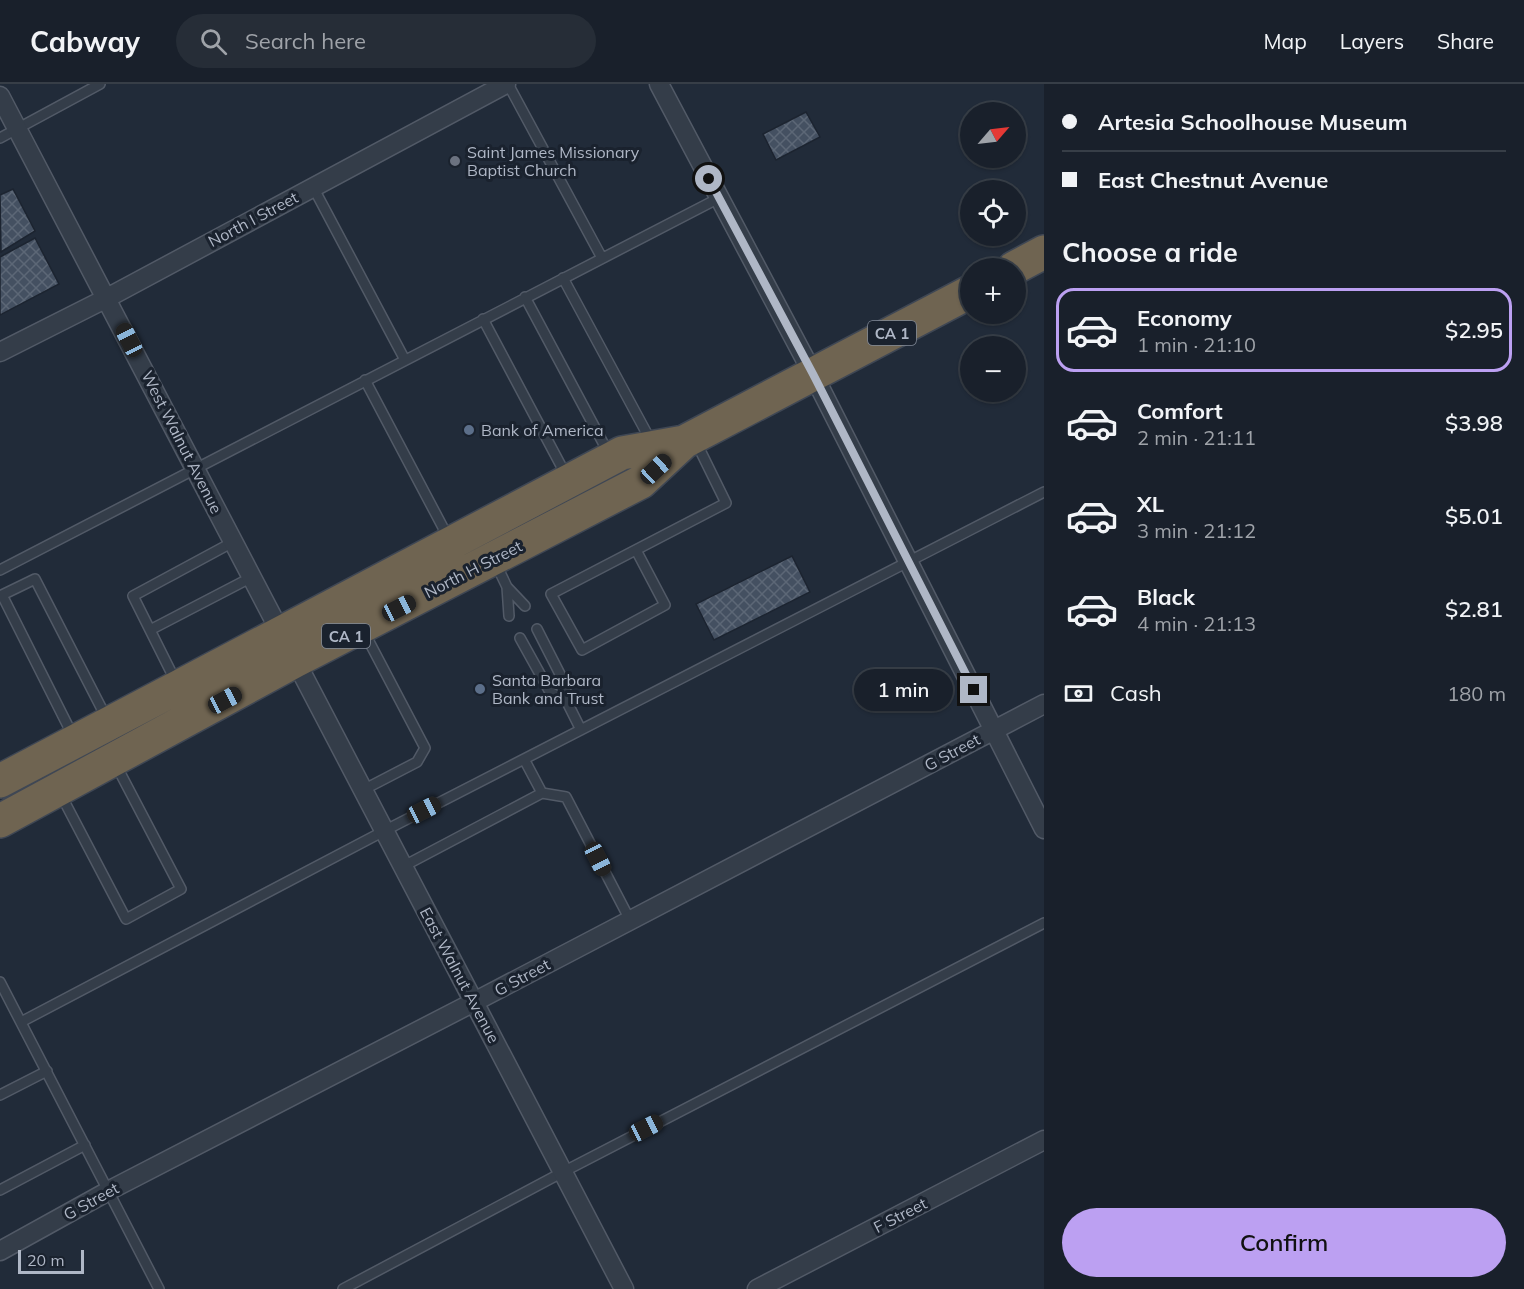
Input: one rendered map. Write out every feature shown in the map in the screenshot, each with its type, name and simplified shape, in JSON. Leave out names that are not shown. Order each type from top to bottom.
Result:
[{"type":"highway","points":[[1026,262],[1044,252]]},
{"type":"highway","name":"North H Street","points":[[0,821],[114,760],[451,544],[622,453],[677,442],[960,297]]},
{"type":"highway","name":"North H Street","points":[[1,778],[178,687],[288,647],[362,627],[500,573],[641,482],[677,442]]},
{"type":"street","name":"North I Street","points":[[0,352],[107,298],[507,84]]},
{"type":"street","points":[[659,84],[813,374],[1044,829]]},
{"type":"street","name":"West Walnut Avenue","points":[[0,96],[288,647]]},
{"type":"street","name":"East Walnut Avenue","points":[[288,647],[624,1289]]},
{"type":"street","name":"G Street","points":[[0,1251],[109,1191],[1044,704]]},
{"type":"street","name":"F Street","points":[[757,1289],[1044,1140]]},
{"type":"lane","points":[[0,138],[100,84]]},
{"type":"lane","points":[[507,84],[602,258]]},
{"type":"lane","points":[[313,187],[405,360]]},
{"type":"lane","points":[[0,570],[719,198]]},
{"type":"lane","points":[[563,278],[677,442],[726,503],[551,594],[582,650],[665,605],[636,550]]},
{"type":"lane","points":[[525,297],[612,459]]},
{"type":"lane","points":[[483,319],[570,481]]},
{"type":"lane","points":[[365,380],[451,544]]},
{"type":"lane","points":[[21,1022],[384,831],[1044,492]]},
{"type":"lane","points":[[178,687],[133,596],[233,542]]},
{"type":"lane","points":[[500,573],[525,606]]},
{"type":"lane","points":[[500,573],[509,616]]},
{"type":"lane","points":[[150,630],[252,577]]},
{"type":"lane","points":[[75,741],[2,595],[36,579],[109,724]]},
{"type":"lane","points":[[362,627],[425,748],[417,762],[363,790]]},
{"type":"lane","points":[[537,629],[565,684],[567,702],[580,730]]},
{"type":"lane","points":[[520,638],[550,692],[567,702]]},
{"type":"lane","points":[[524,759],[542,793]]},
{"type":"lane","points":[[58,790],[126,919],[182,890],[114,760]]},
{"type":"lane","points":[[402,867],[542,793],[566,797],[630,920]]},
{"type":"lane","points":[[343,1289],[562,1172],[1044,923]]},
{"type":"lane","points":[[0,982],[159,1289]]},
{"type":"lane","points":[[0,1095],[46,1071]]},
{"type":"lane","points":[[0,1190],[85,1144]]},
{"type":"building","points":[[806,112],[820,137],[776,160],[763,134]]},
{"type":"building","points":[[13,189],[35,231],[1,252],[0,195]]},
{"type":"building","points":[[35,238],[59,284],[0,315],[0,257]]},
{"type":"building","points":[[792,556],[810,592],[714,640],[696,604]]},
{"type":"place","name":"Saint James Missionary Baptist Church","points":[[455,161]]},
{"type":"place","name":"Bank of America","points":[[469,430]]},
{"type":"place","name":"Santa Barbara Bank and Trust","points":[[480,689]]},
{"type":"route","points":[[709,179],[813,374],[974,690]]}]
